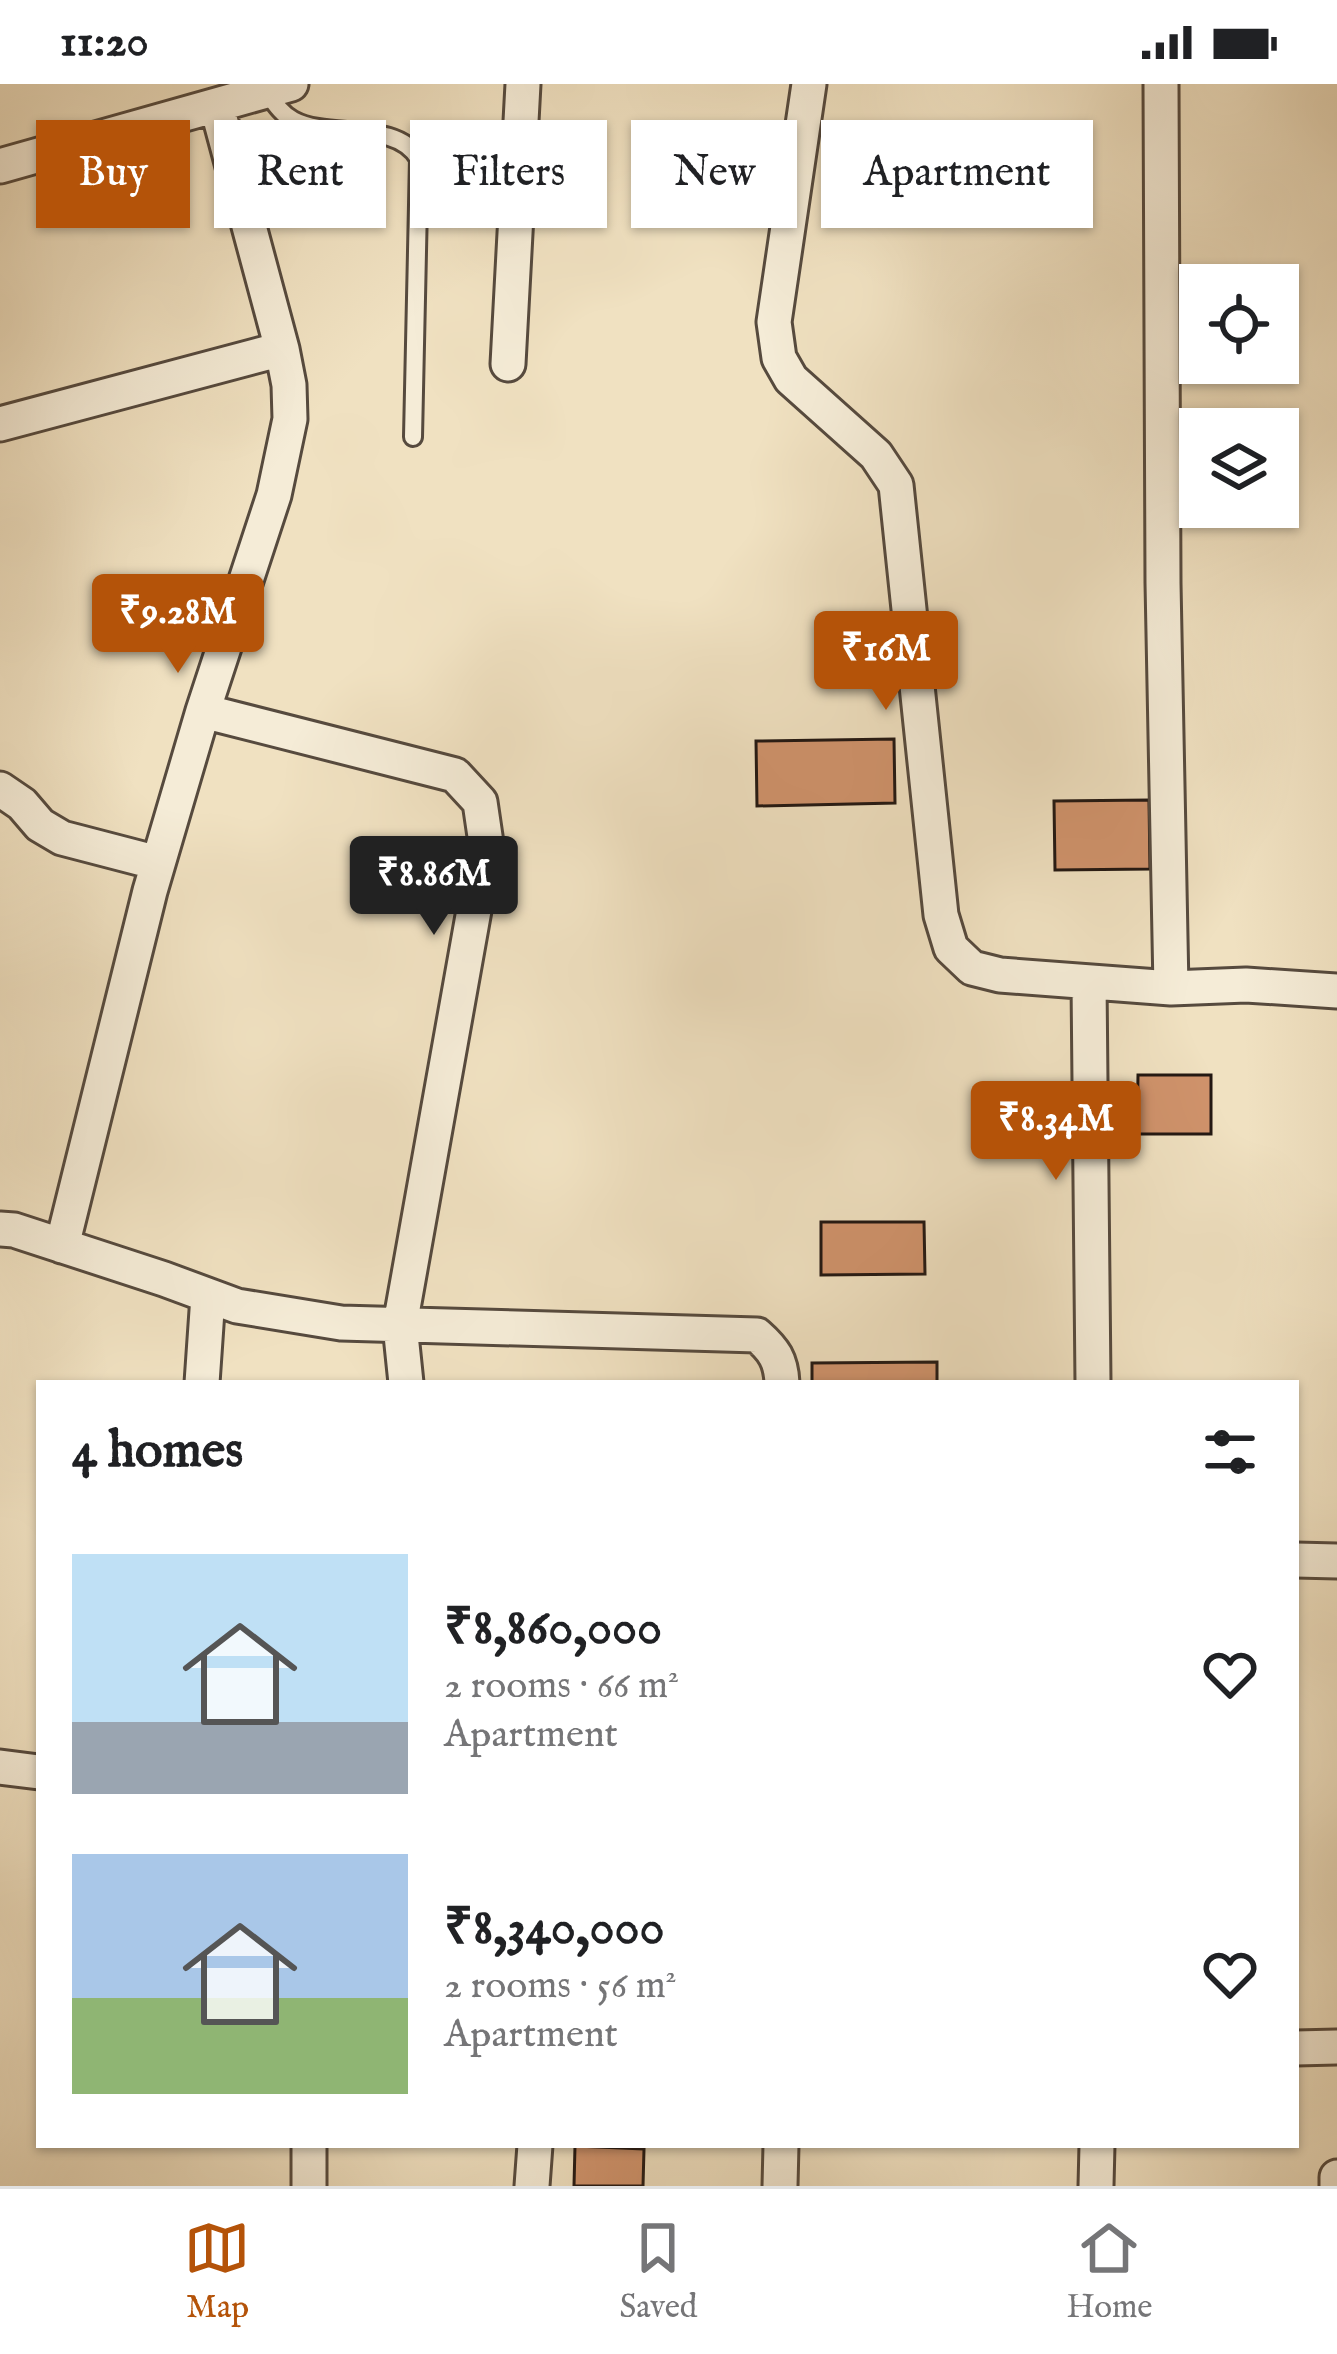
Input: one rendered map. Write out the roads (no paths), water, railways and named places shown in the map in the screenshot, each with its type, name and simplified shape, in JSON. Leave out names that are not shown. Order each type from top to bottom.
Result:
[{"type":"street","points":[[508,364],[523,84]]},
{"type":"street","points":[[809,84],[774,322],[779,358],[790,379],[876,454],[896,485],[941,915],[951,948],[972,968],[1000,975],[1171,988],[1246,985],[1337,991]]},
{"type":"street","points":[[1161,84],[1171,988]]},
{"type":"street","points":[[0,166],[274,86]]},
{"type":"street","points":[[62,1246],[158,862],[274,495],[290,419],[290,386],[282,349],[217,106]]},
{"type":"street","points":[[0,424],[282,349]]},
{"type":"street","points":[[203,711],[454,775],[480,802],[486,843],[400,1325],[406,1380]]},
{"type":"street","points":[[0,789],[62,838],[158,862]]},
{"type":"street","points":[[1089,982],[1093,1380]]},
{"type":"street","points":[[0,1229],[237,1306],[341,1323],[757,1335],[781,1364],[782,1380]]},
{"type":"street","points":[[202,1380],[208,1296]]},
{"type":"street","points":[[1299,1560],[1337,1561]]},
{"type":"street","points":[[0,1766],[36,1772]]},
{"type":"street","points":[[1299,2048],[1337,2047]]},
{"type":"street","points":[[309,2148],[309,2186]]},
{"type":"street","points":[[532,2186],[535,2148]]},
{"type":"street","points":[[780,2186],[781,2148]]},
{"type":"street","points":[[1096,2148],[1096,2186]]},
{"type":"street","points":[[1337,2177],[1337,2186]]},
{"type":"lane","points":[[274,86],[286,117],[306,126],[399,139],[419,159],[413,436]]}]
